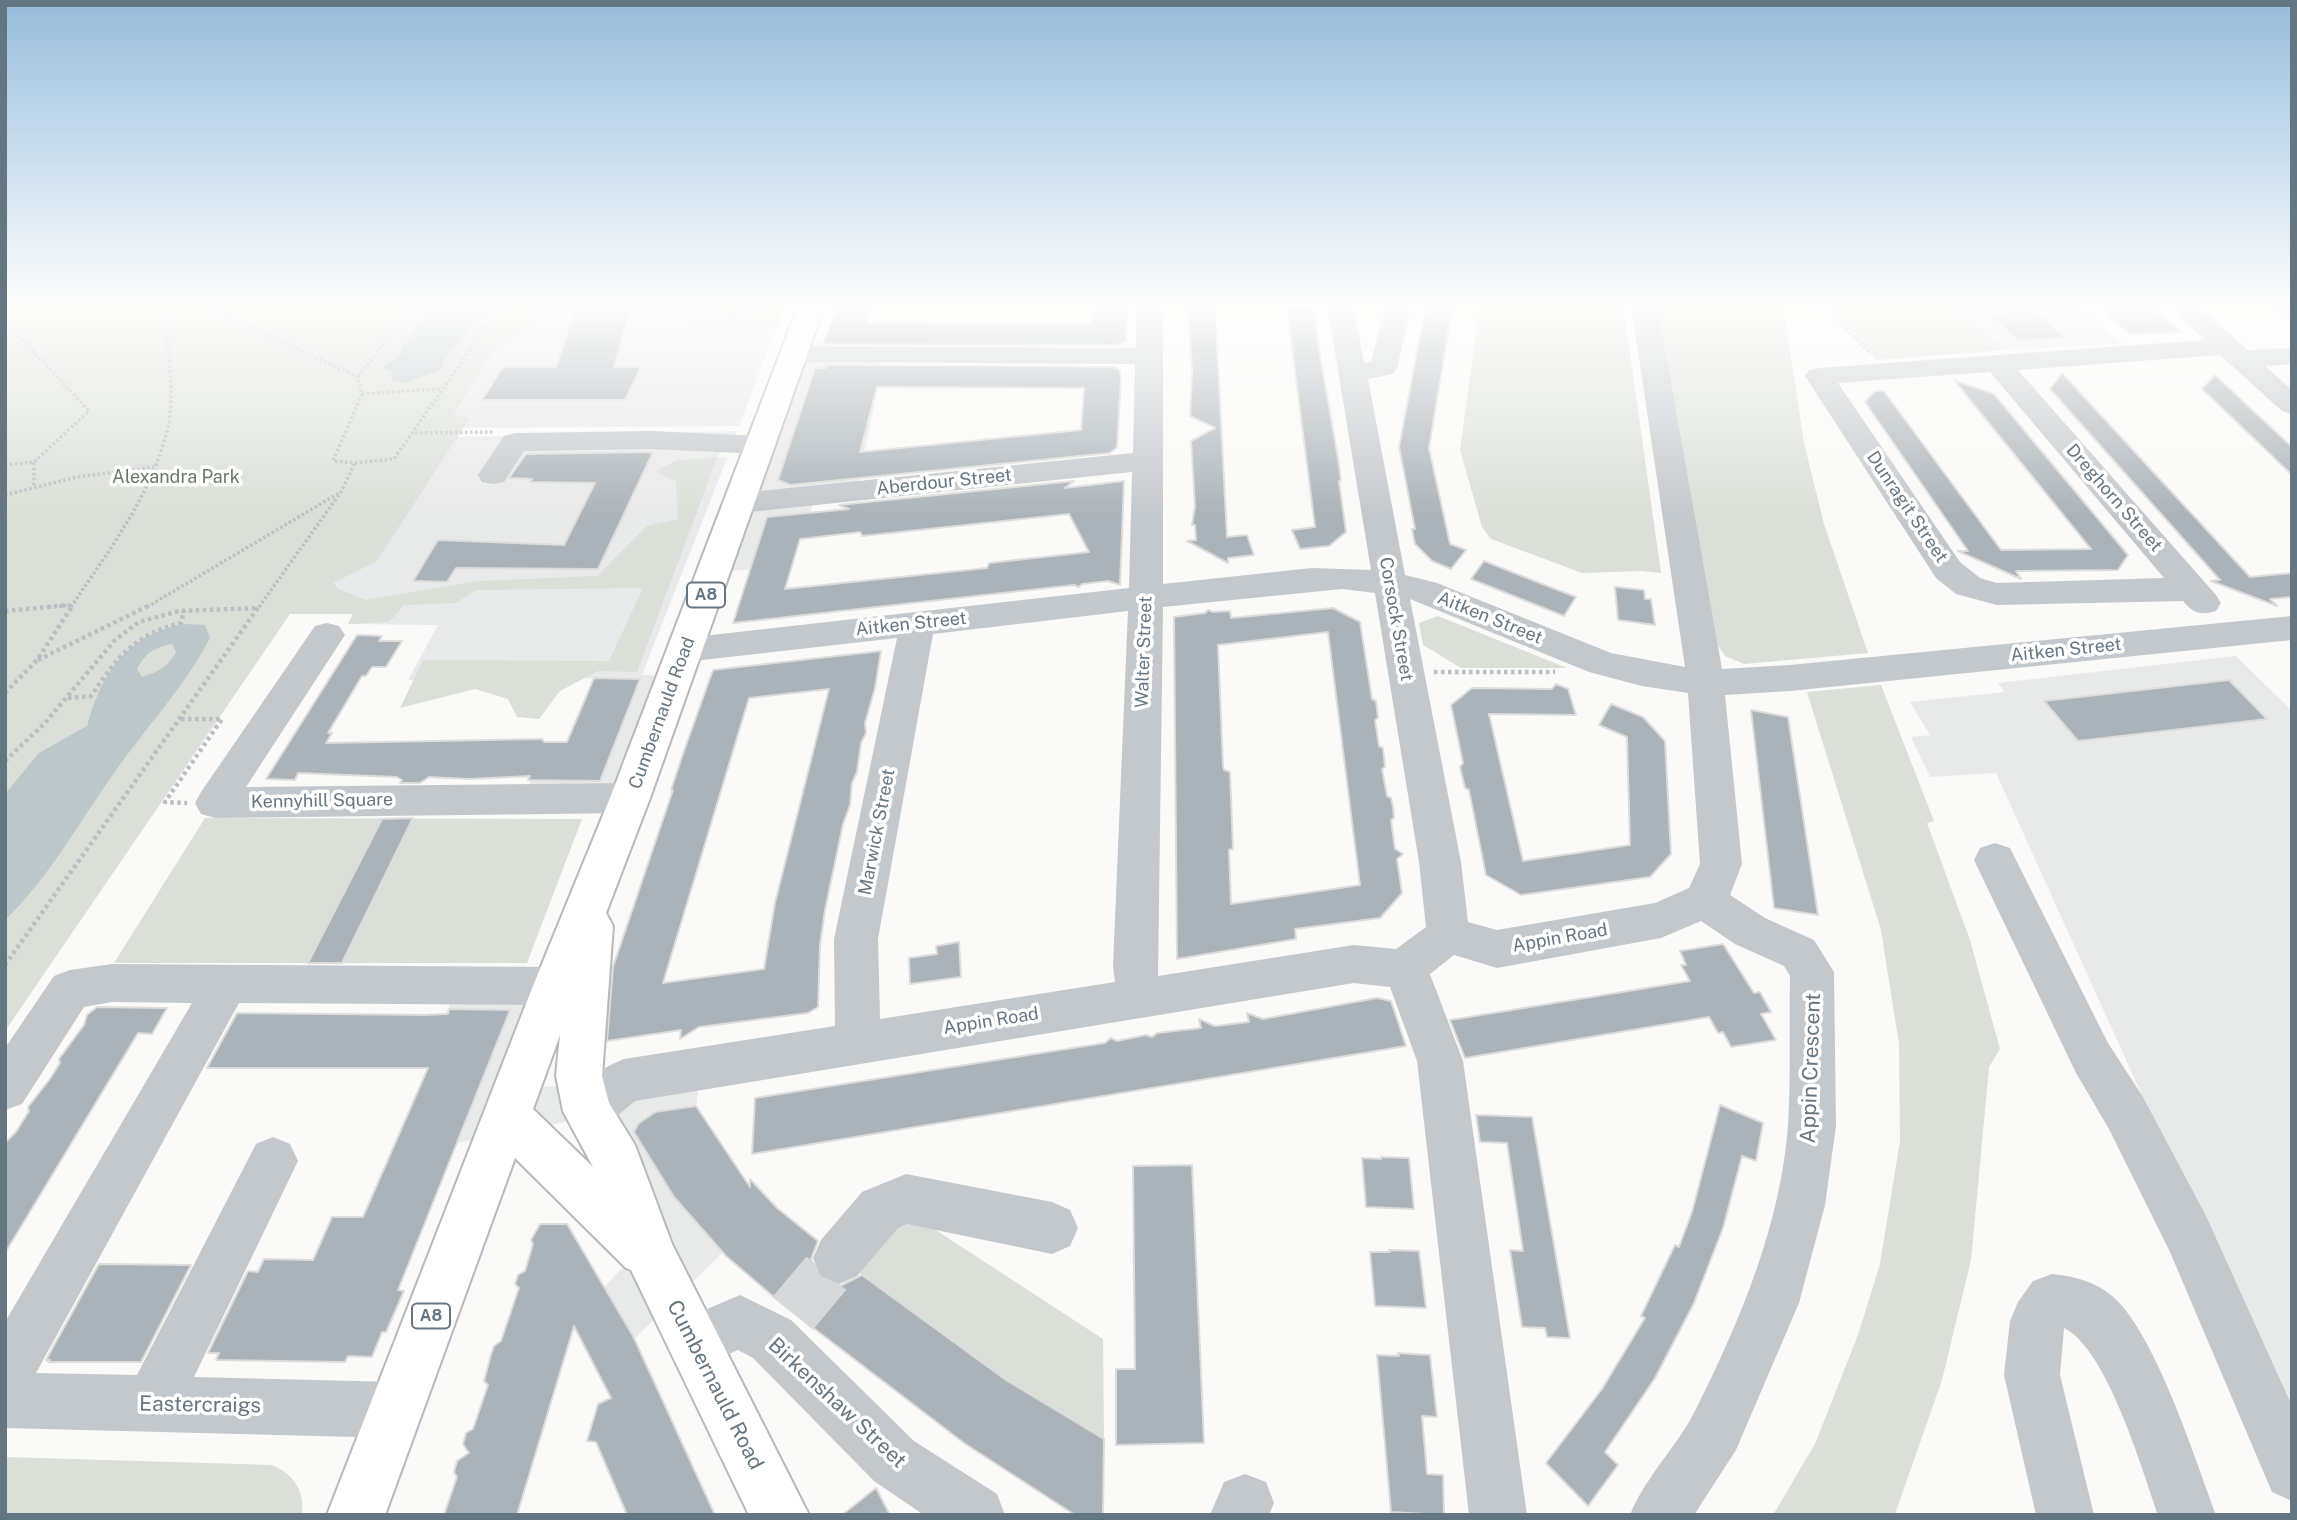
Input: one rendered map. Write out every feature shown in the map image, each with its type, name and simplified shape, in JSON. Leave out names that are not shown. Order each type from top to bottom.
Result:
[{"type":"main road","name":"Cumbernauld Road","points":[[651,1256],[507,1117],[555,986],[630,798],[786,375]]},
{"type":"main road","name":"Cumbernauld Road","points":[[596,884],[579,1076],[587,1111],[618,1162],[651,1256],[780,1515]]},
{"type":"main road","name":"A8","points":[[356,1515],[507,1117]]},
{"type":"street","name":"Walter Street","points":[[1139,999],[1135,966],[1150,375]]},
{"type":"street","name":"Corsock Street","points":[[1352,375],[1440,862],[1448,935]]},
{"type":"street","points":[[1656,375],[1706,683],[1721,864],[1715,884],[1704,900]]},
{"type":"street","name":"Dunragit Street","points":[[1831,375],[1819,376],[1948,570],[1968,586],[1997,594],[2192,589]]},
{"type":"street","name":"Dreghorn Street","points":[[2007,375],[2231,633]]},
{"type":"street","points":[[2260,375],[2292,405]]},
{"type":"street","points":[[493,475],[515,442],[651,440],[761,444]]},
{"type":"street","name":"Aberdour Street","points":[[740,503],[1148,461]]},
{"type":"street","name":"Aitken Street","points":[[685,650],[1146,597],[1342,578],[1390,583],[1425,592],[1602,663],[1642,673],[1706,683],[1790,678],[2292,628]]},
{"type":"street","name":"Marwick Street","points":[[858,1042],[856,939],[917,624]]},
{"type":"street","name":"Kennyhill Square","points":[[215,803],[327,635]]},
{"type":"street","name":"Kennyhill Square","points":[[215,803],[630,798]]},
{"type":"street","points":[[1995,860],[2092,1058],[2126,1114],[2188,1234],[2292,1472]]},
{"type":"street","name":"Appin Road","points":[[1448,935],[1497,948],[1661,920],[1704,900]]},
{"type":"street","name":"Appin Crescent","points":[[1659,1515],[1716,1430],[1772,1303],[1800,1205],[1812,1126],[1812,972],[1798,953],[1750,931],[1704,900]]},
{"type":"street","points":[[1448,935],[1403,969],[1415,990],[1440,1061],[1498,1515]]},
{"type":"street","name":"Appin Road","points":[[587,1111],[624,1081],[1354,964],[1403,969]]},
{"type":"street","points":[[5,1088],[70,990],[112,983],[555,986]]},
{"type":"street","points":[[5,1375],[228,983]]},
{"type":"street","points":[[152,1404],[273,1161]]},
{"type":"street","points":[[839,1258],[880,1210],[906,1199],[1052,1228]]},
{"type":"street","points":[[2065,1515],[2032,1376],[2037,1321],[2052,1300],[2080,1305],[2109,1330],[2133,1376],[2187,1515]]},
{"type":"street","name":"Birkenshaw Street","points":[[694,1342],[740,1322],[783,1326],[894,1461],[976,1515]]},
{"type":"street","name":"Eastercraigs","points":[[5,1401],[395,1410]]},
{"type":"path","points":[[5,464],[34,462],[89,411],[55,375]]},
{"type":"path","points":[[5,693],[37,660],[142,499],[169,421],[169,375]]},
{"type":"path","points":[[354,375],[358,377],[362,394],[333,461],[355,463],[394,459],[452,375]]},
{"type":"path","points":[[362,394],[442,389]]},
{"type":"path","points":[[34,462],[34,486]]},
{"type":"path","points":[[5,965],[341,492],[355,463]]},
{"type":"path","points":[[5,495],[77,477],[154,467]]},
{"type":"path","points":[[37,660],[149,606],[341,492]]},
{"type":"path","points":[[5,611],[75,605]]},
{"type":"path","points":[[149,606],[151,616]]},
{"type":"path","points":[[5,761],[31,740],[122,635],[151,616],[184,610],[260,608]]},
{"type":"path","points":[[67,698],[91,696],[113,663],[134,641],[159,627],[181,623],[184,610]]},
{"type":"path","points":[[1405,671],[1576,673],[1602,663]]},
{"type":"path","points":[[181,719],[222,719],[165,802],[215,803]]},
{"type":"shaded area","points":[[392,375],[428,375],[403,383],[391,380]]},
{"type":"shaded area","points":[[479,375],[758,375],[739,426],[463,428],[468,419],[454,415]]},
{"type":"shaded area","points":[[787,375],[872,375],[822,404],[875,404],[857,486],[815,492],[808,525],[772,567],[714,573]]},
{"type":"shaded area","points":[[737,431],[735,437],[725,440],[718,457],[727,458],[642,675],[679,676],[634,798],[524,798],[537,761],[585,759],[617,678],[408,680],[438,625],[348,624],[353,614],[290,614],[325,562],[377,561],[456,437]]},
{"type":"shaded area","points":[[184,624],[205,625],[210,638],[189,674],[114,773],[50,868],[5,920],[5,794],[39,753],[87,726],[100,689],[120,659],[132,647],[164,629]],"holes":[[[172,644],[176,652],[166,665],[153,673],[142,677],[137,669],[144,658],[155,649]]]},
{"type":"shaded area","points":[[2236,656],[2292,711],[2292,1426],[1996,773],[1930,777],[1911,737],[1930,735],[1910,702],[2005,692],[1998,683]]},
{"type":"shaded area","points":[[459,985],[558,986],[522,1086],[620,1088],[699,1075],[697,1103],[675,1131],[749,1227],[632,1341],[590,1302],[644,1245],[570,1121],[421,1150],[434,1039]]},
{"type":"green space","name":"Alexandra Park","points":[[5,375],[478,375],[454,414],[469,419],[377,561],[333,583],[339,589],[365,600],[479,581],[597,576],[647,526],[678,519],[676,482],[656,471],[677,460],[717,458],[637,672],[598,671],[560,691],[539,719],[517,717],[508,699],[475,689],[400,708],[423,660],[609,661],[643,588],[476,590],[456,603],[404,605],[389,622],[348,624],[353,614],[290,614],[5,1031]]},
{"type":"green space","points":[[1470,375],[1633,375],[1661,573],[1582,573],[1491,539],[1482,527],[1460,450]]},
{"type":"green space","points":[[1668,375],[1794,375],[1804,443],[1824,524],[1868,653],[1744,664],[1725,656],[1715,641]]},
{"type":"green space","points":[[1438,616],[1567,668],[1461,668],[1423,645],[1419,623]]},
{"type":"green space","points":[[1881,685],[1934,821],[1927,823],[1970,940],[2000,1049],[1989,1067],[1971,1260],[1942,1380],[1896,1511],[1894,1515],[1773,1515],[1815,1444],[1858,1335],[1880,1264],[1900,1141],[1899,1044],[1881,930],[1807,692]]},
{"type":"green space","points":[[205,818],[582,819],[527,963],[114,963]]},
{"type":"green space","points":[[905,1210],[1103,1339],[1104,1439],[1006,1380],[845,1262]]},
{"type":"green space","points":[[5,1457],[272,1465],[286,1473],[296,1484],[302,1498],[302,1515],[5,1515]]},
{"type":"building","points":[[498,375],[637,375],[625,400],[482,400]]},
{"type":"building","points":[[813,375],[1121,375],[1117,447],[1110,453],[790,485],[778,480]],"holes":[[[877,387],[1084,388],[1081,430],[860,452]]]},
{"type":"building","points":[[1192,375],[1219,375],[1227,537],[1247,535],[1254,555],[1228,558],[1228,563],[1187,541],[1196,540],[1195,525],[1192,525],[1195,507],[1191,441],[1215,428],[1190,416]]},
{"type":"building","points":[[1295,375],[1324,375],[1341,480],[1346,532],[1329,546],[1300,549],[1292,530],[1315,527]]},
{"type":"building","points":[[1413,375],[1441,375],[1429,448],[1450,544],[1466,550],[1451,569],[1432,561],[1415,544],[1412,529],[1415,529],[1399,447]]},
{"type":"building","points":[[2061,375],[2064,375],[2250,577],[2292,573],[2292,597],[2270,599],[2277,606],[2211,581],[2220,580],[2050,389]]},
{"type":"building","points":[[2215,375],[2292,447],[2292,475],[2202,389]]},
{"type":"building","points":[[1954,380],[1994,394],[2128,555],[2118,570],[2016,571],[2021,579],[1958,551],[1968,551],[1865,402],[1875,391],[1884,391],[2001,550],[2091,549]]},
{"type":"building","points":[[653,452],[598,569],[456,568],[447,582],[413,581],[438,540],[564,545],[595,483],[530,482],[532,479],[509,478],[526,454]]},
{"type":"building","points":[[1074,481],[1065,488],[1124,481],[1120,585],[1108,581],[1082,584],[1079,587],[1074,585],[733,623],[767,517],[849,509],[839,505]],"holes":[[[1069,514],[1089,552],[989,563],[987,568],[785,589],[800,539],[860,532],[862,536]]]},
{"type":"building","points":[[1484,561],[1576,597],[1564,616],[1471,579]]},
{"type":"building","points":[[1615,587],[1644,590],[1645,599],[1651,599],[1655,625],[1618,620]]},
{"type":"building","points":[[1333,608],[1360,622],[1372,699],[1376,701],[1378,718],[1375,720],[1385,767],[1382,769],[1387,796],[1391,798],[1393,807],[1394,818],[1391,820],[1395,849],[1403,854],[1397,859],[1402,893],[1380,918],[1295,929],[1296,939],[1177,959],[1174,617],[1205,613],[1208,610],[1230,611],[1231,618]],"holes":[[[1328,632],[1360,885],[1231,904],[1229,850],[1233,849],[1230,772],[1224,770],[1223,766],[1218,645]]]},
{"type":"building","points":[[357,635],[382,636],[379,641],[402,641],[386,667],[372,667],[366,676],[362,676],[328,733],[332,733],[326,743],[542,739],[544,742],[567,742],[594,678],[640,679],[600,781],[528,780],[530,776],[469,779],[429,777],[420,783],[400,783],[402,780],[397,777],[298,773],[295,780],[266,779]]},
{"type":"building","points":[[881,651],[875,688],[865,723],[866,733],[861,743],[850,805],[843,824],[825,910],[820,945],[818,1007],[808,1013],[699,1027],[680,1039],[681,1030],[607,1041],[613,967],[713,670]],"holes":[[[829,689],[775,903],[764,969],[663,983],[749,698]]]},
{"type":"building","points":[[2229,680],[2267,719],[2078,741],[2044,701]]},
{"type":"building","points":[[1556,684],[1568,689],[1576,715],[1489,714],[1523,861],[1630,845],[1627,737],[1599,725],[1611,704],[1643,717],[1665,741],[1671,854],[1650,877],[1521,895],[1486,875],[1469,790],[1465,788],[1460,767],[1463,763],[1451,705],[1472,688],[1552,689]]},
{"type":"building","points":[[1751,710],[1788,717],[1818,915],[1774,908]]},
{"type":"building","points":[[413,818],[342,963],[308,963],[382,819]]},
{"type":"building","points":[[959,942],[961,977],[910,984],[909,958],[937,954],[936,946]]},
{"type":"building","points":[[1723,944],[1754,993],[1760,992],[1771,1012],[1761,1014],[1776,1040],[1731,1047],[1723,1032],[1718,1033],[1709,1017],[1465,1058],[1450,1020],[1690,981],[1681,965],[1686,965],[1680,951]]},
{"type":"building","points":[[1377,998],[1391,1001],[1406,1046],[752,1154],[755,1098],[1105,1043],[1111,1038],[1117,1041],[1146,1035],[1152,1037],[1157,1033],[1201,1028],[1199,1019],[1215,1026],[1249,1022],[1247,1013],[1263,1019]]},
{"type":"building","points":[[97,1007],[167,1008],[152,1034],[138,1033],[5,1253],[5,1143],[16,1132],[29,1111],[28,1107],[50,1079],[60,1063],[59,1059],[84,1025],[87,1015]]},
{"type":"building","points":[[449,1009],[510,1010],[398,1290],[404,1291],[372,1357],[348,1356],[345,1362],[216,1360],[219,1353],[208,1353],[248,1271],[258,1272],[264,1259],[313,1260],[332,1217],[363,1217],[428,1068],[207,1068],[237,1013],[425,1015],[448,1014]]},
{"type":"building","points":[[1720,1105],[1763,1123],[1756,1161],[1742,1156],[1723,1228],[1694,1303],[1655,1378],[1605,1452],[1618,1465],[1588,1506],[1546,1463],[1602,1389],[1645,1318],[1641,1316],[1675,1245],[1679,1247],[1692,1212]]},
{"type":"building","points":[[696,1106],[750,1187],[750,1179],[777,1208],[818,1241],[811,1259],[820,1278],[840,1286],[862,1275],[1006,1380],[1104,1439],[1103,1515],[1075,1515],[964,1443],[782,1304],[726,1256],[674,1197],[634,1132],[638,1124],[655,1112]]},
{"type":"building","points":[[1476,1115],[1532,1117],[1570,1338],[1547,1337],[1545,1328],[1522,1327],[1510,1250],[1523,1251],[1507,1143],[1480,1142]]},
{"type":"building","points":[[1362,1158],[1409,1158],[1414,1209],[1366,1207]]},
{"type":"building","points":[[1192,1165],[1204,1443],[1116,1445],[1116,1369],[1135,1369],[1133,1166]]},
{"type":"building","points":[[540,1224],[567,1224],[633,1336],[715,1515],[627,1515],[596,1442],[587,1441],[598,1404],[611,1398],[574,1326],[517,1515],[444,1515],[457,1477],[454,1472],[457,1461],[469,1453],[463,1444],[466,1433],[473,1429],[488,1385],[484,1381],[491,1355],[494,1346],[501,1341],[519,1288],[515,1284],[518,1275],[525,1271],[533,1244],[531,1240]]},
{"type":"building","points":[[1389,1250],[1419,1251],[1426,1308],[1375,1306],[1370,1252],[1390,1252]]},
{"type":"building","points":[[99,1264],[191,1265],[141,1362],[48,1362],[50,1360],[46,1360]]},
{"type":"building","points":[[1398,1353],[1430,1355],[1437,1417],[1422,1416],[1427,1474],[1443,1475],[1444,1515],[1391,1512],[1377,1355],[1399,1356]]},
{"type":"building","points":[[876,1488],[890,1515],[842,1515]]},
{"type":"tunnel","points":[[793,1313],[839,1258]]}]
